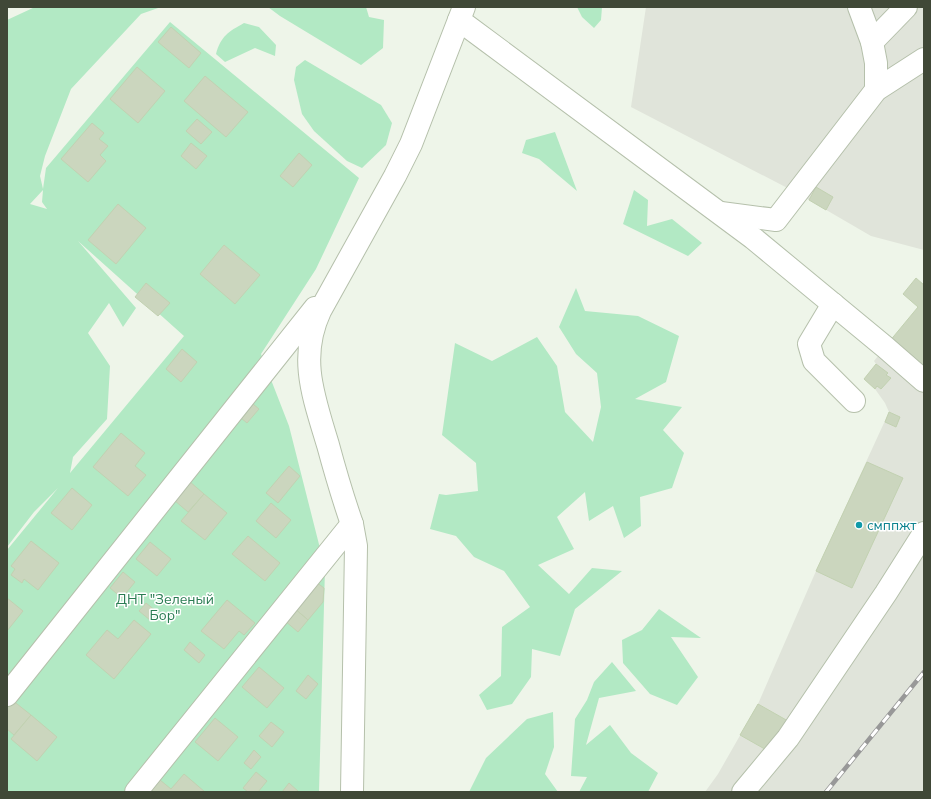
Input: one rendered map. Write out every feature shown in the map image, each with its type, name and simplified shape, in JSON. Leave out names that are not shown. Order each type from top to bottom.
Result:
[{"type":"street","points":[[859,7],[872,42],[876,63],[876,90]]},
{"type":"street","points":[[872,42],[906,7]]},
{"type":"street","points":[[352,792],[356,546],[352,524],[313,392],[309,363],[310,336],[313,325],[379,206],[408,150],[462,14],[753,238],[924,381]]},
{"type":"street","points":[[719,213],[776,220],[876,90],[924,59]]},
{"type":"street","points":[[7,695],[338,278]]},
{"type":"street","points":[[833,304],[809,344],[814,361],[854,401]]},
{"type":"street","points":[[136,792],[352,524]]},
{"type":"street","points":[[743,792],[788,738],[886,593],[924,533]]},
{"type":"shaded area","points":[[646,7],[924,7],[924,250],[871,236],[797,193],[631,107]]},
{"type":"shaded area","points":[[889,342],[924,370],[924,792],[705,792],[718,774],[758,704],[816,571],[889,412],[885,403],[875,389],[864,379],[876,364],[874,361]]},
{"type":"green space","name":"ДНТ \"Зеленый Бор\"","points":[[35,7],[161,7],[141,14],[71,89],[45,156],[40,176],[43,189],[46,168],[170,22],[359,178],[316,269],[261,354],[289,426],[325,568],[319,792],[7,792],[7,550],[58,488],[34,512],[7,547],[7,20]],"holes":[[[43,190],[42,202],[47,209],[30,204]],[[78,241],[184,336],[70,473],[73,457],[107,419],[110,366],[88,333],[109,303],[123,327],[136,308]]]},
{"type":"green space","points":[[268,7],[366,7],[369,17],[384,20],[383,48],[361,65],[280,16]]},
{"type":"green space","points":[[577,7],[602,7],[601,20],[594,28],[582,17]]},
{"type":"green space","points":[[244,23],[259,27],[276,45],[275,56],[255,48],[225,62],[216,54],[220,43],[226,35]]},
{"type":"green space","points":[[305,60],[381,105],[392,123],[386,145],[362,168],[347,161],[314,131],[302,114],[294,80],[296,67]]},
{"type":"green space","points":[[555,132],[577,191],[539,159],[522,153],[526,140]]},
{"type":"green space","points":[[634,190],[648,200],[647,226],[672,219],[702,243],[688,256],[623,224]]},
{"type":"green space","points":[[576,288],[585,311],[638,316],[679,336],[666,382],[635,399],[682,407],[663,430],[684,453],[672,488],[640,497],[641,526],[624,538],[613,506],[589,521],[585,492],[557,517],[574,549],[538,565],[569,594],[592,568],[622,571],[575,609],[560,656],[532,649],[531,677],[512,704],[487,710],[479,695],[501,676],[502,627],[530,607],[504,571],[474,557],[456,536],[430,529],[439,494],[446,495],[478,491],[476,463],[442,435],[455,343],[492,361],[537,337],[557,366],[565,412],[593,442],[601,407],[597,373],[576,354],[559,327]]},
{"type":"green space","points":[[659,609],[701,638],[671,637],[698,677],[677,705],[650,694],[623,663],[622,640],[642,630]]},
{"type":"green space","points":[[612,662],[636,691],[599,698],[586,745],[610,725],[631,753],[658,773],[648,792],[579,792],[587,777],[571,776],[575,719],[587,700],[594,682]]},
{"type":"green space","points":[[553,712],[554,747],[545,774],[558,792],[469,792],[486,758],[527,719]]},
{"type":"building","points":[[171,27],[201,53],[189,68],[158,42]]},
{"type":"building","points":[[137,67],[165,91],[138,123],[110,99]]},
{"type":"building","points":[[205,76],[248,112],[226,137],[184,101]]},
{"type":"building","points":[[197,119],[212,132],[201,144],[186,131]]},
{"type":"building","points":[[92,123],[104,133],[99,139],[108,146],[100,155],[106,161],[88,182],[61,159]]},
{"type":"building","points":[[191,143],[207,156],[196,169],[181,156]]},
{"type":"building","points":[[299,153],[312,165],[293,187],[280,176]]},
{"type":"building","points":[[816,187],[833,197],[826,210],[809,200]]},
{"type":"building","points":[[118,204],[146,228],[116,264],[88,240]]},
{"type":"building","points":[[224,245],[260,275],[235,304],[200,274]]},
{"type":"building","points":[[916,278],[924,285],[924,370],[889,342],[918,307],[903,294]]},
{"type":"building","points":[[146,283],[170,303],[158,316],[135,297]]},
{"type":"building","points":[[182,349],[197,362],[181,382],[166,369]]},
{"type":"building","points":[[876,364],[888,373],[886,375],[891,378],[881,389],[877,386],[875,389],[864,379]]},
{"type":"building","points":[[253,404],[259,409],[247,423],[241,418]]},
{"type":"building","points":[[889,412],[900,417],[896,427],[885,422]]},
{"type":"building","points":[[121,433],[145,453],[135,466],[146,475],[128,496],[93,467]]},
{"type":"building","name":"смппжт","points":[[867,462],[903,478],[852,588],[816,571]]},
{"type":"building","points":[[289,466],[300,476],[278,503],[266,493]]},
{"type":"building","points":[[189,481],[204,494],[188,512],[174,500]]},
{"type":"building","points":[[72,488],[92,505],[72,530],[51,513]]},
{"type":"building","points":[[204,494],[227,513],[205,540],[181,521]]},
{"type":"building","points":[[271,503],[291,520],[276,538],[256,521]]},
{"type":"building","points":[[248,536],[280,563],[265,581],[232,554]]},
{"type":"building","points":[[31,541],[59,563],[38,590],[24,579],[22,583],[11,575],[15,569],[11,566]]},
{"type":"building","points":[[150,542],[171,559],[157,576],[136,559]]},
{"type":"building","points":[[123,572],[135,582],[122,598],[110,588]]},
{"type":"building","points":[[316,582],[324,588],[323,602],[308,620],[294,608]]},
{"type":"building","points":[[7,598],[23,611],[7,631]]},
{"type":"building","points":[[227,600],[255,623],[244,635],[239,631],[224,649],[201,631]]},
{"type":"building","points":[[146,603],[156,611],[150,620],[139,611]]},
{"type":"building","points":[[294,608],[308,620],[298,632],[284,620]]},
{"type":"building","points":[[134,620],[151,634],[114,679],[86,655],[107,630],[118,639]]},
{"type":"building","points":[[190,642],[205,655],[199,663],[184,650]]},
{"type":"building","points":[[259,667],[284,688],[267,708],[242,687]]},
{"type":"building","points":[[308,675],[318,684],[306,699],[296,691]]},
{"type":"building","points":[[12,700],[31,715],[14,735],[7,729],[7,706]]},
{"type":"building","points":[[758,704],[788,721],[770,752],[740,735]]},
{"type":"building","points":[[31,715],[57,737],[37,761],[11,739]]},
{"type":"building","points":[[215,718],[238,737],[218,761],[195,742]]},
{"type":"building","points":[[271,722],[284,732],[272,747],[259,736]]},
{"type":"building","points":[[254,750],[261,757],[251,769],[244,763]]},
{"type":"building","points":[[256,772],[267,781],[258,792],[248,792],[243,788]]},
{"type":"building","points":[[184,774],[205,792],[154,792],[151,790],[160,780],[171,789]]},
{"type":"building","points":[[289,783],[299,792],[282,792]]},
{"type":"railway","points":[[826,792],[924,672]]},
{"type":"place","name":"смппжт","points":[[859,525]]}]
